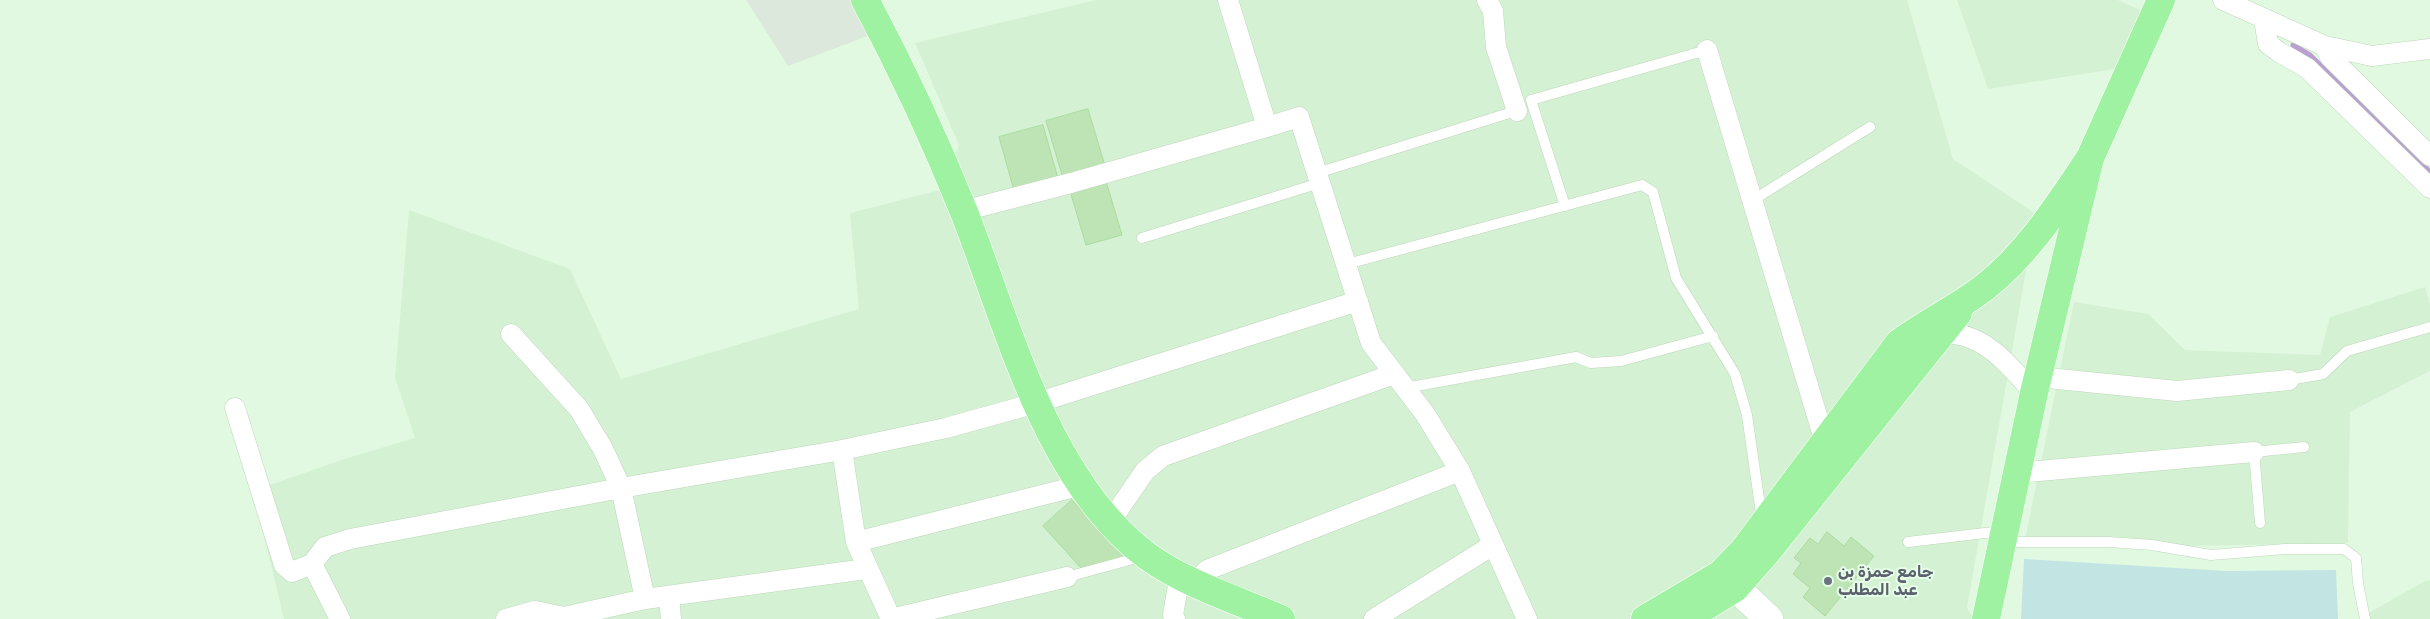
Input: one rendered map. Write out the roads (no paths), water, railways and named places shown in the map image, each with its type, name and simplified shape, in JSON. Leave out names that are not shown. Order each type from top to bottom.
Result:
[{"type":"main road","points":[[865,0],[900,66],[963,212],[1036,403],[1060,449],[1082,485],[1110,522],[1147,556],[1188,578],[1281,619]]},
{"type":"main road","points":[[1685,619],[1728,581],[1766,553],[1936,338],[1974,295],[2014,261],[2042,228],[2090,158],[2161,0]]},
{"type":"main road","points":[[1986,619],[2036,385],[2090,158]]},
{"type":"main road","points":[[1645,619],[1728,581],[1744,550],[1899,343],[1925,324],[1974,295]]},
{"type":"main road","points":[[1728,581],[1769,619]]},
{"type":"street","points":[[1228,0],[1267,127]]},
{"type":"street","points":[[1488,0],[1493,11],[1496,47],[1525,109]]},
{"type":"street","points":[[2223,0],[2324,46],[2372,56],[2430,49]]},
{"type":"street","points":[[2264,19],[2268,44],[2307,68],[2430,188]]},
{"type":"street","points":[[2324,46],[2330,57],[2430,156]]},
{"type":"street","points":[[1708,50],[1825,442]]},
{"type":"street","points":[[963,212],[1071,184],[1299,117],[1371,343],[1425,414],[1460,471],[1527,619]]},
{"type":"street","points":[[234,408],[284,565],[292,572],[312,564],[325,547],[350,539],[621,488],[842,450],[946,428],[1036,403],[1358,301]]},
{"type":"street","points":[[1936,338],[1954,333],[1976,340],[2004,359],[2036,385],[2177,391],[2289,380]]},
{"type":"street","points":[[511,334],[579,410],[603,449],[621,488],[645,600]]},
{"type":"street","points":[[1110,522],[1145,471],[1163,456],[1399,381]]},
{"type":"street","points":[[842,450],[856,542],[866,569],[891,619],[1067,577]]},
{"type":"street","points":[[2016,474],[2254,452]]},
{"type":"street","points":[[1170,618],[1188,578],[1460,471]]},
{"type":"street","points":[[856,542],[1082,485]]},
{"type":"street","points":[[1374,619],[1493,545]]},
{"type":"street","points":[[312,564],[340,619]]},
{"type":"street","points":[[506,619],[535,612],[563,618],[645,600],[866,569]]},
{"type":"street","points":[[669,597],[671,619]]},
{"type":"lane","points":[[1142,238],[1525,109],[1531,100],[1708,50]]},
{"type":"lane","points":[[1525,109],[1565,206]]},
{"type":"lane","points":[[1753,200],[1870,127]]},
{"type":"lane","points":[[1347,264],[1642,185],[1653,192],[1676,278],[1735,374],[1747,416],[1763,526]]},
{"type":"lane","points":[[2289,380],[2324,374],[2347,351],[2430,327]]},
{"type":"lane","points":[[1399,381],[1576,357],[1591,363],[1621,361],[1713,336]]},
{"type":"lane","points":[[2260,523],[2254,452],[2304,447]]},
{"type":"lane","points":[[1908,542],[2004,536],[2152,545],[2211,555],[2284,550],[2344,549],[2356,558],[2358,583],[2365,619]]},
{"type":"lane","points":[[1067,577],[1147,556]]},
{"type":"waterway","points":[[2293,45],[2310,55],[2430,172]]},
{"type":"place","name":"جامع حمزة بن عبد المطلب","points":[[1828,581]]}]
